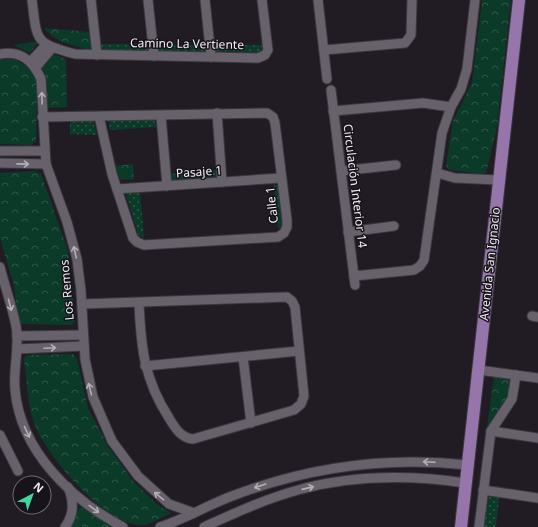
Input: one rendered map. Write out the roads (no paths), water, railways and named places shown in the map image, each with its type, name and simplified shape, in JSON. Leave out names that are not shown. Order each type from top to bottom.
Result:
[{"type":"main road","name":"Avenida San Ignacio","points":[[461,527],[519,0]]},
{"type":"street","points":[[0,54],[10,53],[22,56],[33,64],[49,47],[36,34],[32,0]]},
{"type":"street","points":[[91,0],[97,55]]},
{"type":"street","points":[[148,0],[154,56]]},
{"type":"street","points":[[205,0],[211,57]]},
{"type":"street","name":"Camino La Vertiente","points":[[49,47],[75,54],[258,58],[265,55],[268,50],[262,0]]},
{"type":"street","points":[[318,0],[327,79]]},
{"type":"street","points":[[324,50],[402,44],[410,38],[412,0]]},
{"type":"street","points":[[475,0],[467,70],[461,89],[451,107],[442,133],[437,173],[455,178],[499,180]]},
{"type":"street","name":"Los Remos","points":[[33,64],[41,79],[42,117],[46,164],[73,242],[80,274],[84,346],[87,372],[93,397],[104,427],[120,454],[141,480],[158,496],[174,507],[194,513]]},
{"type":"street","name":"Circulación Interior 14","points":[[331,90],[355,281],[414,270],[420,266],[424,260],[437,173]]},
{"type":"street","points":[[333,111],[423,102],[451,107]]},
{"type":"street","name":"Calle 1","points":[[42,117],[99,116],[161,116],[264,112],[270,115],[275,123],[287,227],[281,235],[271,237],[144,245],[133,238],[112,174],[99,116]]},
{"type":"street","points":[[217,113],[222,182]]},
{"type":"street","points":[[161,116],[167,186]]},
{"type":"street","points":[[0,151],[44,151]]},
{"type":"street","points":[[0,163],[46,164]]},
{"type":"street","points":[[341,171],[396,165]]},
{"type":"street","name":"Pasaje 1","points":[[118,190],[281,178]]},
{"type":"street","points":[[348,232],[394,226]]},
{"type":"street","points":[[0,267],[17,336],[15,388],[21,418],[40,455],[67,486],[94,509],[123,527]]},
{"type":"street","points":[[82,304],[139,302],[288,297],[295,307],[304,396],[302,404],[294,410],[194,440],[187,438],[179,432],[164,409],[145,366],[140,332],[139,302]]},
{"type":"street","points":[[17,336],[83,335]]},
{"type":"street","points":[[17,350],[84,346]]},
{"type":"street","points":[[145,366],[299,351]]},
{"type":"street","points":[[243,357],[251,423]]},
{"type":"street","points":[[479,370],[538,378]]},
{"type":"street","points":[[480,527],[483,490],[491,431],[512,399],[516,375]]},
{"type":"street","points":[[491,431],[538,438]]},
{"type":"street","points":[[0,435],[18,471]]},
{"type":"street","points":[[160,527],[233,496],[287,478],[317,470],[356,464],[417,461],[468,465]]},
{"type":"street","points":[[356,464],[355,471],[357,480]]},
{"type":"street","points":[[287,478],[291,484],[291,493]]},
{"type":"street","points":[[204,527],[244,509],[291,493],[318,486],[357,480],[414,478],[465,483]]},
{"type":"street","points":[[65,527],[71,517],[73,509],[71,495],[67,486]]},
{"type":"street","points":[[483,490],[538,498]]}]
